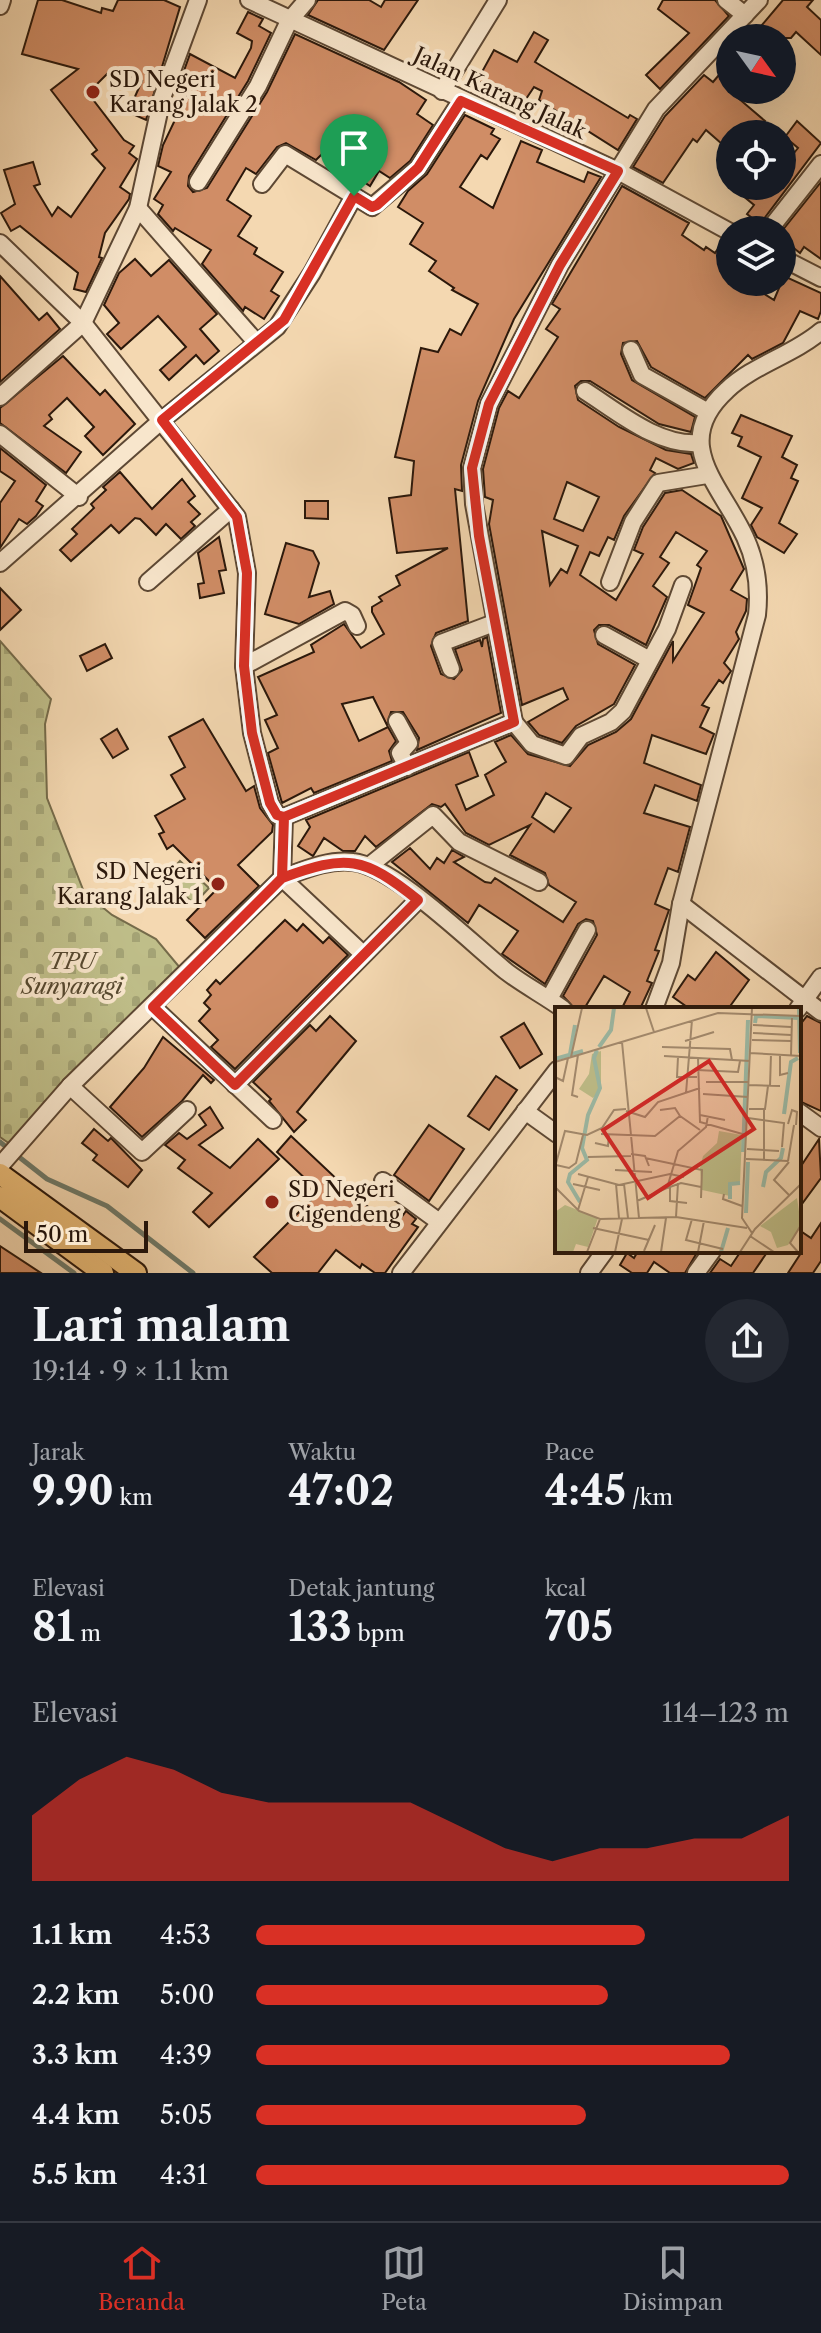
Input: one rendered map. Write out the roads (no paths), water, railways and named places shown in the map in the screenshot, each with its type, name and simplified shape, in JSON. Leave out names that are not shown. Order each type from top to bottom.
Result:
[{"type":"main road","points":[[7,1160],[136,1273]]},
{"type":"main road","points":[[0,1197],[103,1273]]},
{"type":"street","points":[[0,6],[2,0]]},
{"type":"street","points":[[0,397],[83,323],[138,208],[162,98],[198,0]]},
{"type":"street","name":"Jalan Karang Jalak","points":[[249,0],[461,101],[618,171],[716,224]]},
{"type":"street","points":[[198,182],[258,86],[289,21],[307,0]]},
{"type":"street","points":[[442,91],[498,0]]},
{"type":"street","points":[[726,0],[745,15]]},
{"type":"street","points":[[683,585],[667,629],[648,659],[623,711],[611,722],[581,736],[569,755],[559,755],[532,744],[514,722],[474,504],[472,468],[489,404],[560,265],[656,109],[759,0]]},
{"type":"street","points":[[262,184],[285,154],[372,207],[377,205],[418,168],[461,101]]},
{"type":"street","points":[[780,216],[821,164]]},
{"type":"street","points":[[0,563],[289,313],[354,196]]},
{"type":"street","points":[[138,208],[256,342]]},
{"type":"street","points":[[0,243],[83,323],[231,509],[245,545],[244,666],[252,733],[270,803],[277,815],[284,817],[514,722]]},
{"type":"street","points":[[796,265],[821,278]]},
{"type":"street","points":[[655,1007],[671,963],[681,904],[757,615],[760,589],[744,535],[707,475],[700,443],[708,412],[728,389],[821,331]]},
{"type":"street","points":[[631,350],[642,375],[708,412]]},
{"type":"street","points":[[585,391],[682,445],[700,443]]},
{"type":"street","points":[[0,434],[79,497]]},
{"type":"street","points":[[610,582],[633,522],[658,483],[707,475]]},
{"type":"street","points":[[148,582],[231,509]]},
{"type":"street","points":[[244,666],[345,611],[352,615],[357,626]]},
{"type":"street","points":[[451,669],[441,643],[494,623]]},
{"type":"street","points":[[604,635],[648,659]]},
{"type":"street","points":[[397,721],[409,743],[400,753],[407,767]]},
{"type":"street","points":[[369,866],[433,815],[459,842],[539,882]]},
{"type":"street","points":[[284,817],[282,878],[363,954]]},
{"type":"street","points":[[7,1160],[70,1086],[282,878],[329,863],[355,862],[369,866],[418,900],[510,974],[556,1004],[587,930]]},
{"type":"street","points":[[235,1085],[418,900]]},
{"type":"street","points":[[681,904],[801,1004],[821,1012]]},
{"type":"street","points":[[801,1004],[821,977]]},
{"type":"street","points":[[153,1007],[273,1120]]},
{"type":"street","points":[[401,1273],[555,1073]]},
{"type":"street","points":[[70,1086],[142,1152],[187,1110]]},
{"type":"street","points":[[525,1111],[555,1133]]},
{"type":"street","points":[[383,1181],[438,1221]]},
{"type":"street","points":[[589,1273],[604,1253]]},
{"type":"street","points":[[696,1273],[711,1253]]},
{"type":"waterway","points":[[0,1142],[47,1179],[107,1206],[193,1273]]},
{"type":"waterway","points":[[0,1219],[74,1273]]},
{"type":"place","name":"SD Negeri Karang Jalak 2","points":[[93,92]]},
{"type":"place","name":"SD Negeri Karang Jalak 1","points":[[218,884]]},
{"type":"place","name":"SD Negeri Cigendeng","points":[[272,1202]]},
{"type":"park label","name":"TPU Sunyaragi","points":[[72,974]]}]
